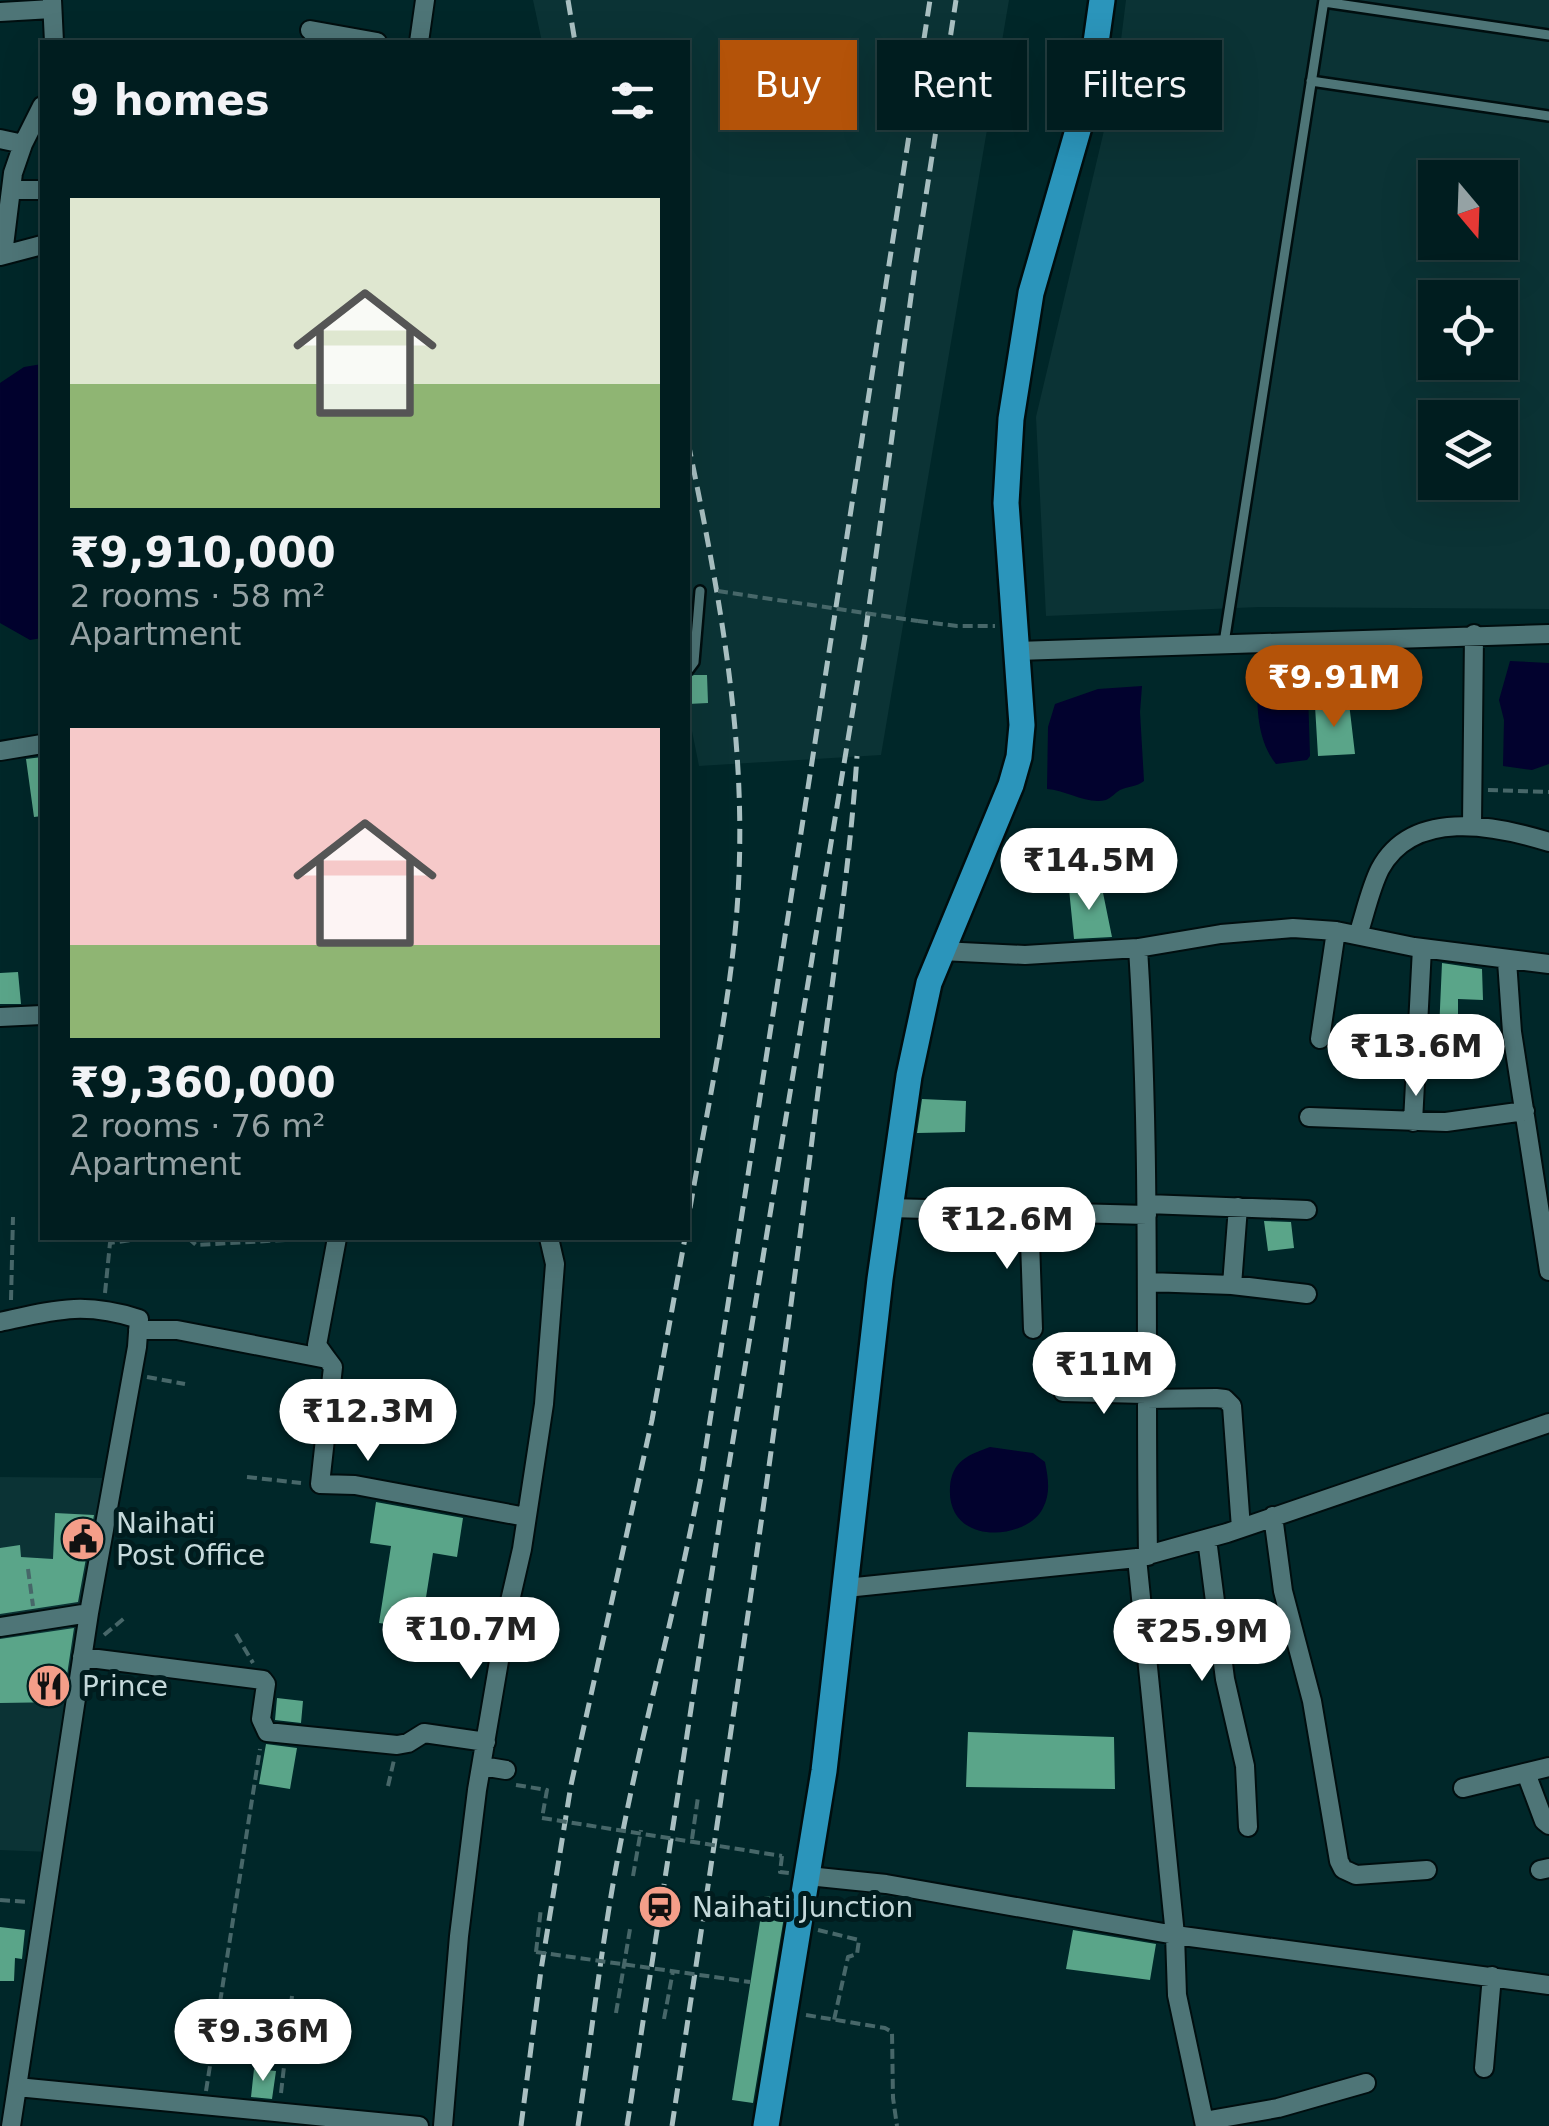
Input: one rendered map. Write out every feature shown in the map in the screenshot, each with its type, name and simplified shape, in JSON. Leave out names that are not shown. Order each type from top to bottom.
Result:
[{"type":"main road","points":[[766,2126],[808,1876],[890,1208],[910,1076],[929,983],[1019,757],[1022,725],[1006,503],[1011,418],[1031,293],[1089,92],[1102,0]]},
{"type":"street","points":[[418,40],[425,0]]},
{"type":"street","points":[[0,12],[52,5],[54,40]]},
{"type":"street","points":[[310,30],[366,40]]},
{"type":"street","points":[[40,110],[23,144],[11,190],[2,255],[40,246]]},
{"type":"street","points":[[0,139],[23,144]]},
{"type":"street","points":[[11,190],[40,190]]},
{"type":"street","points":[[1472,825],[1474,634]]},
{"type":"street","points":[[1016,638],[1223,646],[1549,634]]},
{"type":"street","points":[[0,751],[40,744]]},
{"type":"street","points":[[1358,935],[1379,871],[1392,852],[1422,832],[1472,825],[1549,842]]},
{"type":"street","points":[[941,951],[1025,955],[1138,948],[1293,928],[1336,931],[1422,948],[1549,964]]},
{"type":"street","points":[[1320,1039],[1336,931]]},
{"type":"street","points":[[1138,948],[1145,1078],[1148,1282],[1142,1557],[1177,1996],[1204,2123],[1260,2119],[1366,2083]]},
{"type":"street","points":[[1413,1122],[1422,948]]},
{"type":"street","points":[[1507,961],[1512,1032],[1549,1271]]},
{"type":"street","points":[[0,1017],[40,1015]]},
{"type":"street","points":[[1309,1117],[1464,1121],[1525,1111]]},
{"type":"street","points":[[1232,1286],[1238,1207]]},
{"type":"street","points":[[890,1208],[1029,1212],[1238,1207],[1307,1210]]},
{"type":"street","points":[[1029,1212],[1033,1329]]},
{"type":"street","points":[[336,1240],[318,1345],[334,1366],[313,1484],[355,1486],[526,1517]]},
{"type":"street","points":[[442,2126],[459,1936],[482,1766],[544,1404],[555,1264],[549,1240]]},
{"type":"street","points":[[1148,1282],[1307,1294]]},
{"type":"street","points":[[5,1321],[64,1308],[104,1308],[139,1318],[82,1657],[12,2126]]},
{"type":"street","points":[[138,1330],[177,1330],[328,1359]]},
{"type":"street","points":[[1063,1392],[1225,1399],[1232,1406],[1240,1528]]},
{"type":"street","points":[[846,1588],[1142,1557],[1207,1539],[1549,1422]]},
{"type":"street","points":[[1274,1516],[1283,1591],[1312,1701],[1339,1861],[1343,1869],[1356,1876],[1426,1870]]},
{"type":"street","points":[[1207,1539],[1225,1678],[1245,1766],[1248,1827]]},
{"type":"street","points":[[0,1628],[89,1614]]},
{"type":"street","points":[[82,1657],[263,1680],[266,1684],[261,1719],[267,1732],[397,1745],[408,1744],[424,1733],[486,1742]]},
{"type":"street","points":[[482,1766],[506,1770]]},
{"type":"street","points":[[1463,1788],[1549,1766]]},
{"type":"street","points":[[1526,1773],[1549,1825]]},
{"type":"street","points":[[808,1876],[886,1884],[1175,1936],[1549,1984]]},
{"type":"street","points":[[1484,2068],[1492,1976]]},
{"type":"street","points":[[16,2087],[204,2106],[279,2120],[419,2126]]},
{"type":"lane","points":[[1223,646],[1324,1],[1549,36]]},
{"type":"lane","points":[[1312,80],[1549,116]]},
{"type":"lane","points":[[690,667],[694,662],[700,591]]},
{"type":"path","points":[[718,591],[1016,638]]},
{"type":"path","points":[[1473,790],[1549,792]]},
{"type":"path","points":[[5,1321],[14,1217]]},
{"type":"path","points":[[104,1308],[110,1243],[132,1240]]},
{"type":"path","points":[[191,1240],[196,1244],[289,1240]]},
{"type":"path","points":[[132,1374],[185,1384]]},
{"type":"path","points":[[248,1478],[313,1484]]},
{"type":"path","points":[[28,1569],[35,1621]]},
{"type":"path","points":[[236,1634],[263,1680]]},
{"type":"path","points":[[204,2106],[264,1725]]},
{"type":"path","points":[[388,1786],[397,1745]]},
{"type":"path","points":[[506,1770],[504,1783],[548,1790],[542,1818],[782,1856],[780,1872]]},
{"type":"path","points":[[692,1839],[698,1796]]},
{"type":"path","points":[[633,1876],[641,1830]]},
{"type":"path","points":[[0,1900],[45,1905]]},
{"type":"path","points":[[541,1908],[536,1952],[750,1982]]},
{"type":"path","points":[[799,1926],[858,1940],[856,1954],[848,1957],[834,2020]]},
{"type":"path","points":[[616,2013],[630,1929]]},
{"type":"path","points":[[664,2018],[672,1971]]},
{"type":"path","points":[[279,2120],[292,1996]]},
{"type":"path","points":[[787,2011],[892,2032],[897,2126]]},
{"type":"shaded area","points":[[533,0],[1009,0],[1002,40],[877,40],[877,130],[987,130],[881,755],[699,766],[690,721],[690,40],[542,40]]},
{"type":"shaded area","points":[[1126,0],[1549,0],[1549,609],[1259,607],[1046,616],[1036,417],[1104,130],[1222,130],[1222,40],[1121,40]]},
{"type":"shaded area","points":[[40,364],[40,638],[30,640],[0,623],[0,383],[24,367]]},
{"type":"shaded area","points":[[1257,661],[1307,661],[1307,760],[1276,764],[1269,753],[1258,715]]},
{"type":"shaded area","points":[[1510,661],[1549,663],[1549,764],[1532,770],[1503,766],[1504,720],[1499,700]]},
{"type":"shaded area","points":[[1142,686],[1144,781],[1099,801],[1047,789],[1048,727],[1055,704],[1098,689]]},
{"type":"shaded area","points":[[990,1447],[1033,1453],[1045,1462],[1048,1479],[1043,1508],[1034,1519],[1005,1532],[973,1529],[952,1506],[950,1487],[954,1471],[968,1456]]},
{"type":"shaded area","points":[[0,1477],[110,1478],[50,1852],[0,1850]]},
{"type":"building","points":[[707,675],[708,703],[690,704],[690,677]]},
{"type":"building","points":[[1349,703],[1355,754],[1318,756],[1315,706]]},
{"type":"building","points":[[40,757],[40,816],[34,817],[26,759]]},
{"type":"building","points":[[1101,883],[1112,937],[1074,939],[1069,889]]},
{"type":"building","points":[[1442,963],[1482,969],[1483,1000],[1458,999],[1458,1032],[1439,1031]]},
{"type":"building","points":[[18,972],[21,1004],[0,1004],[0,973]]},
{"type":"building","points":[[922,1099],[966,1101],[965,1132],[917,1133]]},
{"type":"building","points":[[1264,1221],[1291,1222],[1294,1248],[1268,1251]]},
{"type":"building","points":[[362,1395],[444,1404],[439,1438],[358,1428]]},
{"type":"building","points":[[376,1502],[463,1518],[457,1557],[433,1553],[421,1629],[379,1623],[391,1546],[370,1543]]},
{"type":"building","points":[[55,1513],[94,1515],[78,1602],[0,1614],[0,1548],[20,1545],[21,1557],[53,1559]]},
{"type":"building","points":[[74,1628],[63,1702],[0,1703],[0,1639]]},
{"type":"building","points":[[277,1698],[303,1701],[301,1723],[275,1720]]},
{"type":"building","points":[[968,1732],[1114,1737],[1115,1789],[966,1787]]},
{"type":"building","points":[[266,1744],[297,1748],[290,1789],[259,1784]]},
{"type":"building","points":[[764,1896],[787,1899],[753,2103],[732,2100]]},
{"type":"building","points":[[0,1927],[25,1930],[22,1959],[15,1958],[14,1981],[0,1981]]},
{"type":"building","points":[[1073,1930],[1156,1944],[1150,1980],[1066,1969]]},
{"type":"building","points":[[254,2069],[276,2071],[272,2099],[251,2097]]},
{"type":"railway","points":[[568,0],[575,40]]},
{"type":"railway","points":[[578,2126],[620,1846],[702,1472],[930,0]]},
{"type":"railway","points":[[627,2126],[722,1507],[865,636],[956,0]]},
{"type":"railway","points":[[690,452],[727,656],[740,818],[732,960],[690,1209]]},
{"type":"railway","points":[[672,2126],[782,1375],[844,894],[857,756]]},
{"type":"railway","points":[[521,2126],[571,1785],[652,1420],[685,1240]]},
{"type":"place","name":"Naihati Post Office","points":[[83,1539]]},
{"type":"place","name":"Prince","points":[[49,1686]]},
{"type":"place","name":"Naihati Junction","points":[[660,1907]]}]
